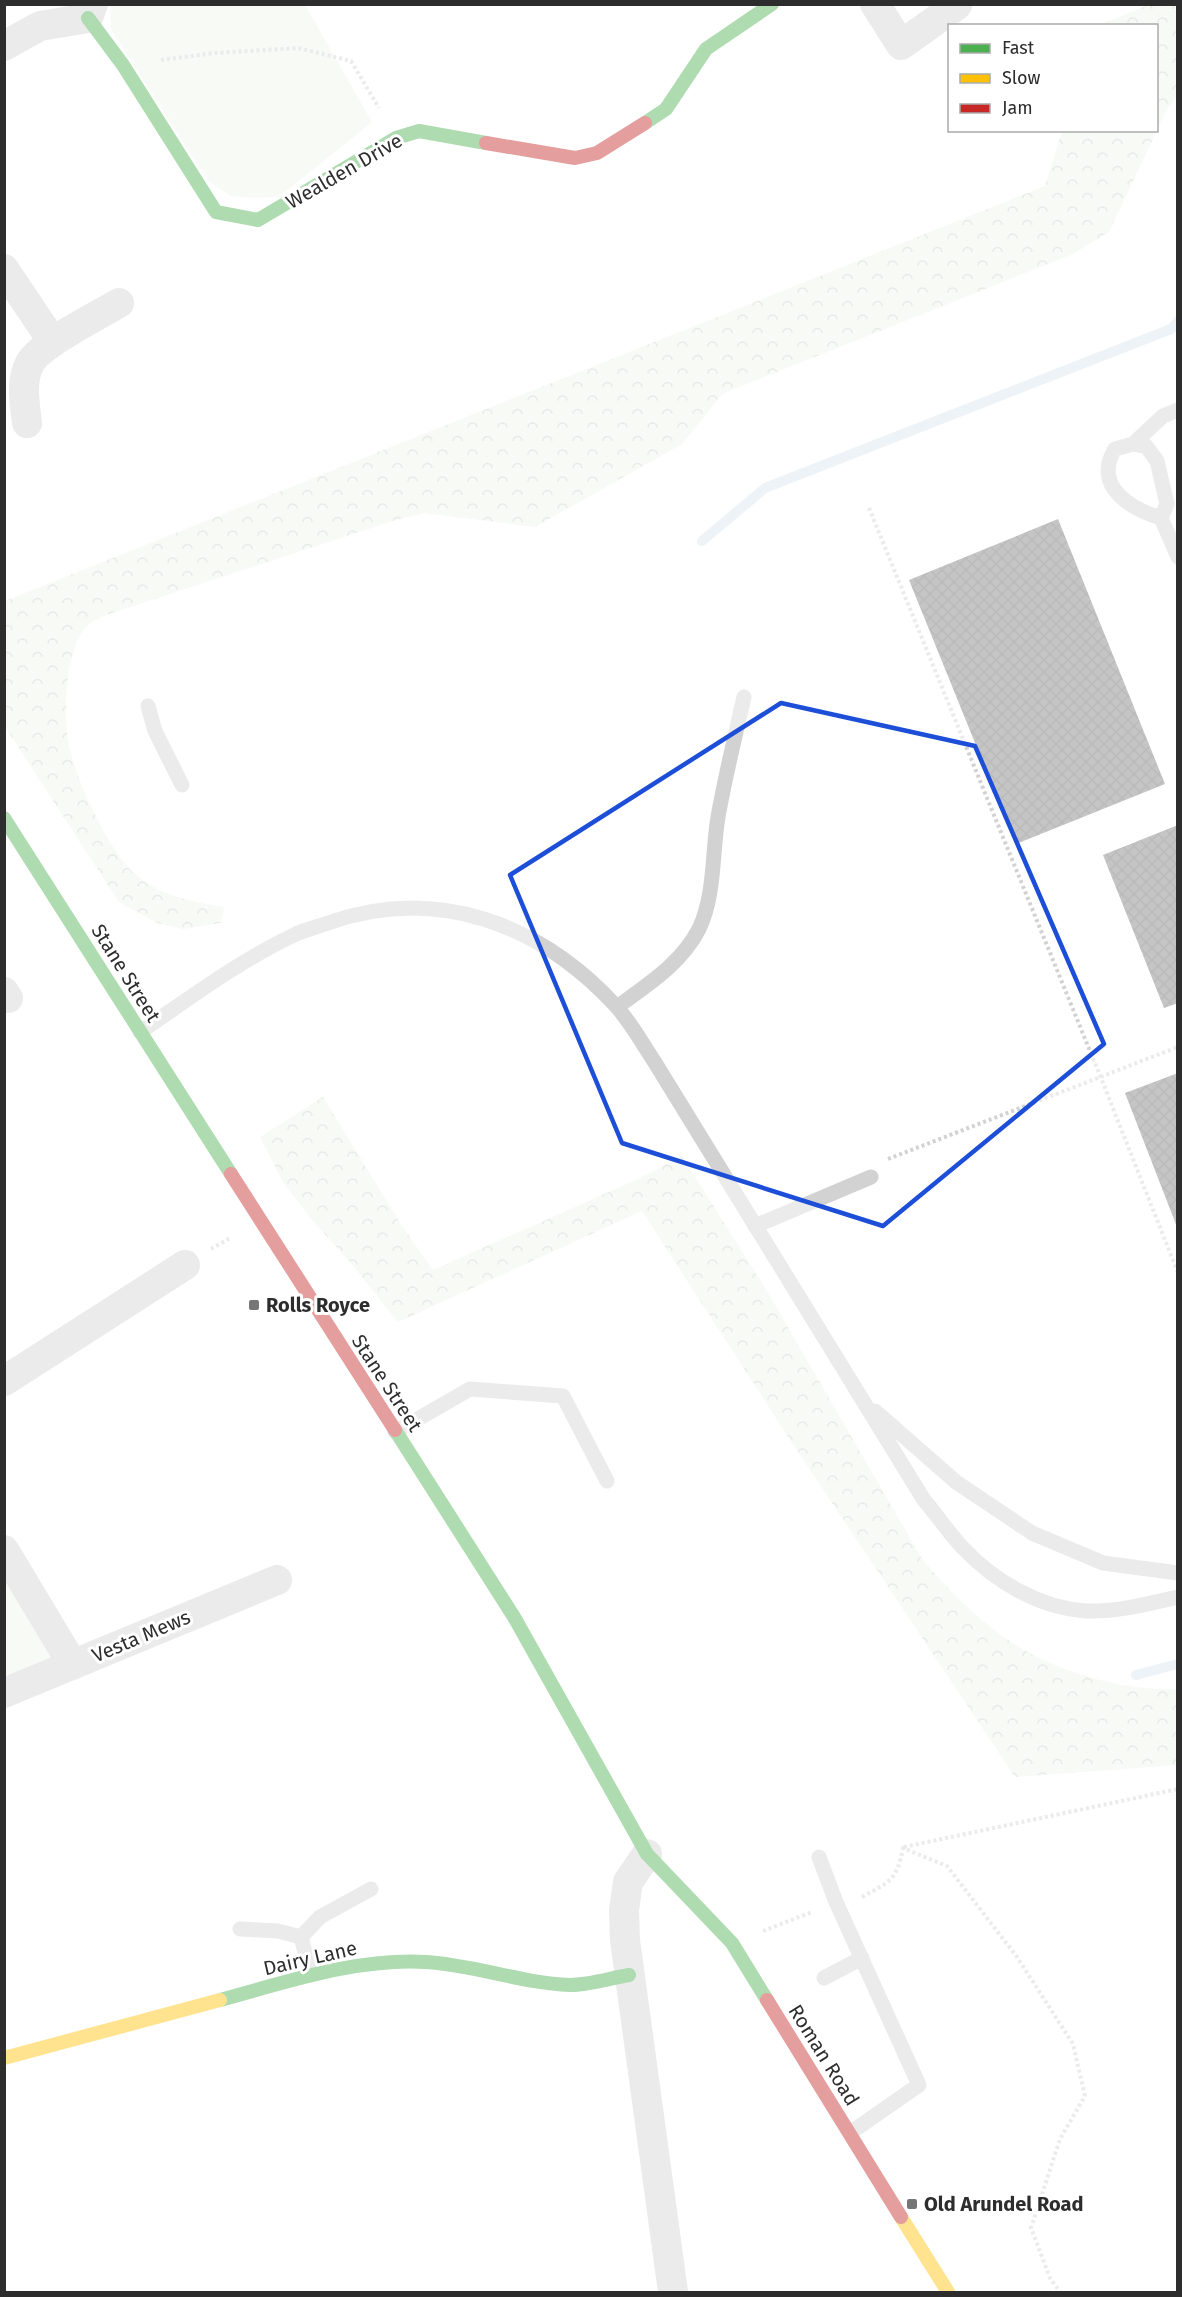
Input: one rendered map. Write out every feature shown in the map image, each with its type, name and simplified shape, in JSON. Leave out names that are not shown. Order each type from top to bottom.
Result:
[{"type":"street","name":"Wealden Drive","points":[[4,46],[40,26],[91,11],[216,212],[258,220],[396,138],[419,131],[575,158],[597,153],[666,109],[706,49],[772,4]]},
{"type":"street","points":[[875,4],[901,45],[957,5]]},
{"type":"street","points":[[4,269],[52,342]]},
{"type":"street","points":[[27,423],[23,390],[30,363],[52,342],[119,303]]},
{"type":"street","name":"Stane Street","points":[[4,818],[514,1617],[647,1854]]},
{"type":"street","points":[[4,1381],[185,1265]]},
{"type":"street","points":[[4,1550],[73,1665]]},
{"type":"street","name":"Vesta Mews","points":[[4,1693],[277,1580]]},
{"type":"street","points":[[647,1854],[628,1882],[624,1910],[625,1940],[673,2292]]},
{"type":"street","name":"Roman Road","points":[[647,1854],[732,1943],[948,2292]]},
{"type":"street","name":"Dairy Lane","points":[[4,2058],[348,1966],[425,1962],[470,1968],[521,1980],[573,1985],[629,1975]]},
{"type":"lane","points":[[1133,444],[1162,416],[1178,410]]},
{"type":"lane","points":[[1161,518],[1167,504],[1157,461],[1146,446],[1133,444],[1114,449],[1108,460],[1108,471],[1112,484],[1128,504],[1161,518],[1178,557]]},
{"type":"lane","points":[[617,1007],[661,975],[684,952],[706,912],[718,818],[744,697]]},
{"type":"lane","points":[[148,706],[155,731],[182,785]]},
{"type":"lane","points":[[140,1032],[240,964],[295,934],[357,913],[425,907],[483,918],[535,940],[577,969],[617,1007],[654,1061],[924,1500],[962,1547],[993,1575],[1038,1601],[1086,1611],[1130,1608],[1178,1597]]},
{"type":"lane","points":[[755,1226],[874,1170]]},
{"type":"lane","points":[[395,1432],[470,1389],[563,1396],[607,1480]]},
{"type":"lane","points":[[862,1399],[956,1482],[1032,1533],[1103,1563],[1178,1573]]},
{"type":"lane","points":[[819,1857],[836,1902],[919,2085],[850,2133]]},
{"type":"lane","points":[[301,1937],[320,1917],[371,1889]]},
{"type":"lane","points":[[240,1929],[278,1931],[301,1937]]},
{"type":"lane","points":[[301,1937],[311,1975]]},
{"type":"lane","points":[[824,1978],[862,1958]]},
{"type":"path","points":[[123,65],[215,53],[298,48],[351,61],[396,138]]},
{"type":"path","points":[[869,508],[1178,1273]]},
{"type":"path","points":[[874,1170],[1178,1047]]},
{"type":"path","points":[[185,1265],[260,1220]]},
{"type":"path","points":[[903,1848],[1178,1789]]},
{"type":"path","points":[[732,1943],[836,1902],[861,1898],[891,1880],[901,1860],[903,1848]]},
{"type":"path","points":[[903,1848],[947,1866],[1017,1957],[1073,2044],[1085,2096],[1060,2139],[1031,2228],[1050,2278],[1060,2292]]},
{"type":"highlighted area","points":[[781,703],[975,746],[1104,1044],[883,1226],[622,1143],[510,875]]},
{"type":"green space","points":[[110,5],[305,5],[372,122],[279,197],[231,196],[208,181],[111,29]]},
{"type":"green space","points":[[1148,5],[1177,5],[1177,97],[1167,109],[1158,128],[1158,24],[1101,24]]},
{"type":"green space","points":[[1062,132],[1156,132],[1109,232],[1073,254],[722,394],[682,444],[535,527],[424,513],[396,520],[106,615],[89,624],[80,636],[70,665],[66,718],[73,760],[94,814],[114,849],[144,882],[177,897],[224,907],[221,923],[183,929],[157,923],[119,902],[5,727],[5,601],[1045,186]]},
{"type":"green space","points":[[323,1097],[402,1226],[433,1270],[640,1178],[682,1156],[767,1291],[921,1557],[975,1614],[999,1634],[1029,1653],[1091,1678],[1135,1687],[1177,1689],[1177,1765],[1015,1777],[794,1446],[642,1211],[398,1322],[350,1262],[311,1219],[283,1182],[260,1137]]},
{"type":"green space","points":[[4,1570],[58,1661],[4,1683]]},
{"type":"building","points":[[1058,519],[1165,784],[1016,844],[909,580]]},
{"type":"building","points":[[1178,825],[1178,1003],[1164,1008],[1103,855]]},
{"type":"building","points":[[1178,1073],[1178,1227],[1177,1227],[1125,1093]]},
{"type":"waterway","points":[[702,541],[765,488],[1171,329],[1178,321]]},
{"type":"waterway","points":[[1136,1675],[1178,1664]]},
{"type":"traffic: fast","points":[[645,123],[666,109],[706,49],[772,4]]},
{"type":"traffic: fast","points":[[88,18],[123,65],[216,212],[258,220],[396,138],[419,131],[486,143]]},
{"type":"traffic: fast","points":[[4,818],[231,1174]]},
{"type":"traffic: fast","points":[[395,1430],[514,1617],[647,1854],[732,1943],[767,2000]]},
{"type":"traffic: fast","points":[[220,2000],[322,1973],[400,1962],[444,1964],[552,1984],[577,1985],[629,1975]]},
{"type":"traffic: slow","points":[[4,2058],[220,2000]]},
{"type":"traffic: slow","points":[[901,2217],[948,2292]]},
{"type":"traffic: jam","points":[[486,143],[575,158],[597,153],[645,123]]},
{"type":"traffic: jam","points":[[231,1174],[395,1430]]},
{"type":"traffic: jam","points":[[767,2000],[901,2217]]},
{"type":"place","name":"Rolls Royce","points":[[254,1305]]},
{"type":"place","name":"Old Arundel Road","points":[[912,2204]]}]
